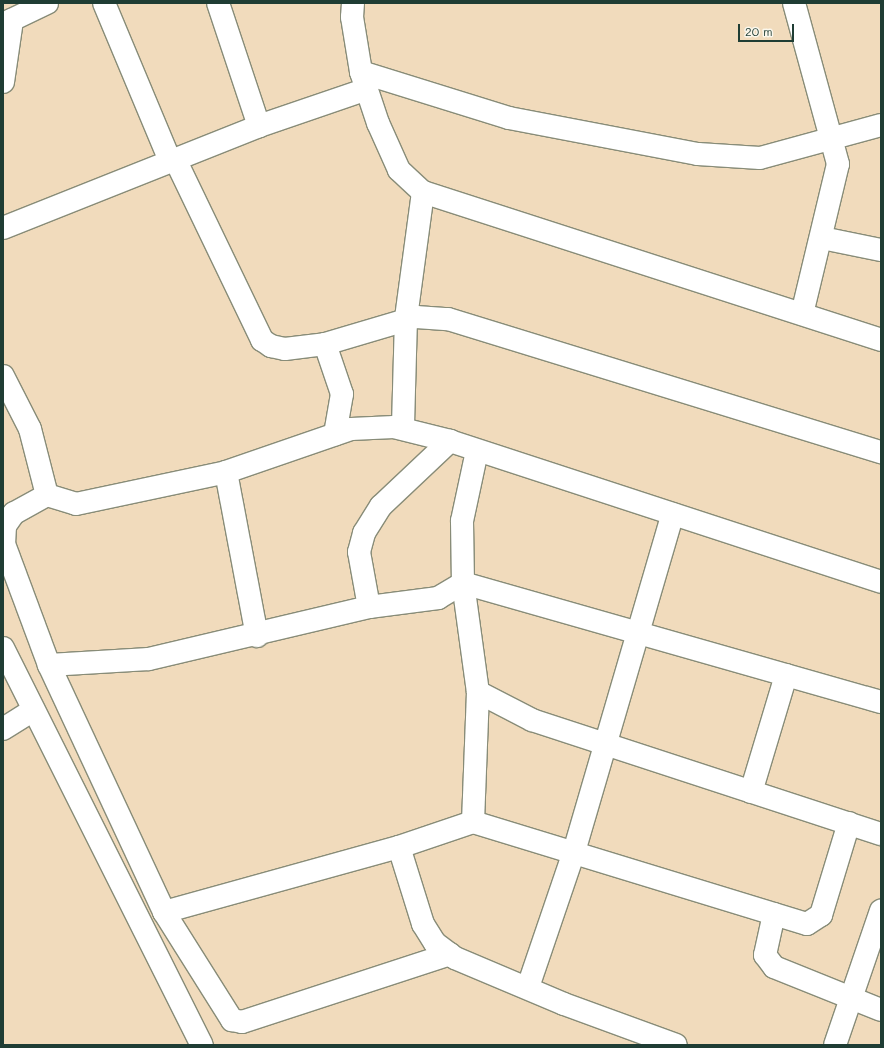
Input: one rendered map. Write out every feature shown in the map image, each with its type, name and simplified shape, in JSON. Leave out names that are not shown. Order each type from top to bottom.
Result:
[{"type":"street","points":[[3,82],[7,22],[47,3]]},
{"type":"street","points":[[104,3],[173,160],[262,340],[286,349],[325,344],[406,318],[427,316],[464,322],[881,452]]},
{"type":"street","points":[[218,3],[258,126]]},
{"type":"street","points":[[353,3],[352,17],[364,80],[396,164],[423,192],[881,340]]},
{"type":"street","points":[[794,3],[838,164],[822,238],[802,314]]},
{"type":"street","points":[[3,228],[258,126],[364,80],[509,118],[698,154],[760,158],[831,136],[881,125]]},
{"type":"street","points":[[403,428],[406,318],[423,192]]},
{"type":"street","points":[[822,238],[881,250]]},
{"type":"street","points":[[325,344],[342,394],[335,434]]},
{"type":"street","points":[[3,376],[30,429],[47,495]]},
{"type":"street","points":[[450,954],[242,1022],[232,1020],[164,912],[49,665],[3,540],[5,526],[14,513],[47,495],[76,504],[226,472],[335,434],[372,426],[403,428],[881,582]]},
{"type":"street","points":[[369,607],[359,552],[364,533],[381,506],[450,442]]},
{"type":"street","points":[[473,822],[478,692],[463,584],[463,507],[477,451]]},
{"type":"street","points":[[226,472],[257,636]]},
{"type":"street","points":[[528,987],[573,855],[607,744],[673,514]]},
{"type":"street","points":[[49,665],[149,659],[257,636],[369,607],[438,598],[463,584],[881,702]]},
{"type":"street","points":[[3,648],[202,1045]]},
{"type":"street","points":[[751,792],[786,675]]},
{"type":"street","points":[[478,692],[532,720],[881,834]]},
{"type":"street","points":[[3,729],[34,710]]},
{"type":"street","points":[[164,912],[399,847],[473,822],[573,855],[807,924],[821,915],[849,823]]},
{"type":"street","points":[[399,847],[423,924],[435,943],[450,954],[528,987],[676,1045]]},
{"type":"street","points":[[835,1045],[881,911]]},
{"type":"street","points":[[774,914],[765,955],[768,962],[881,1010]]}]
